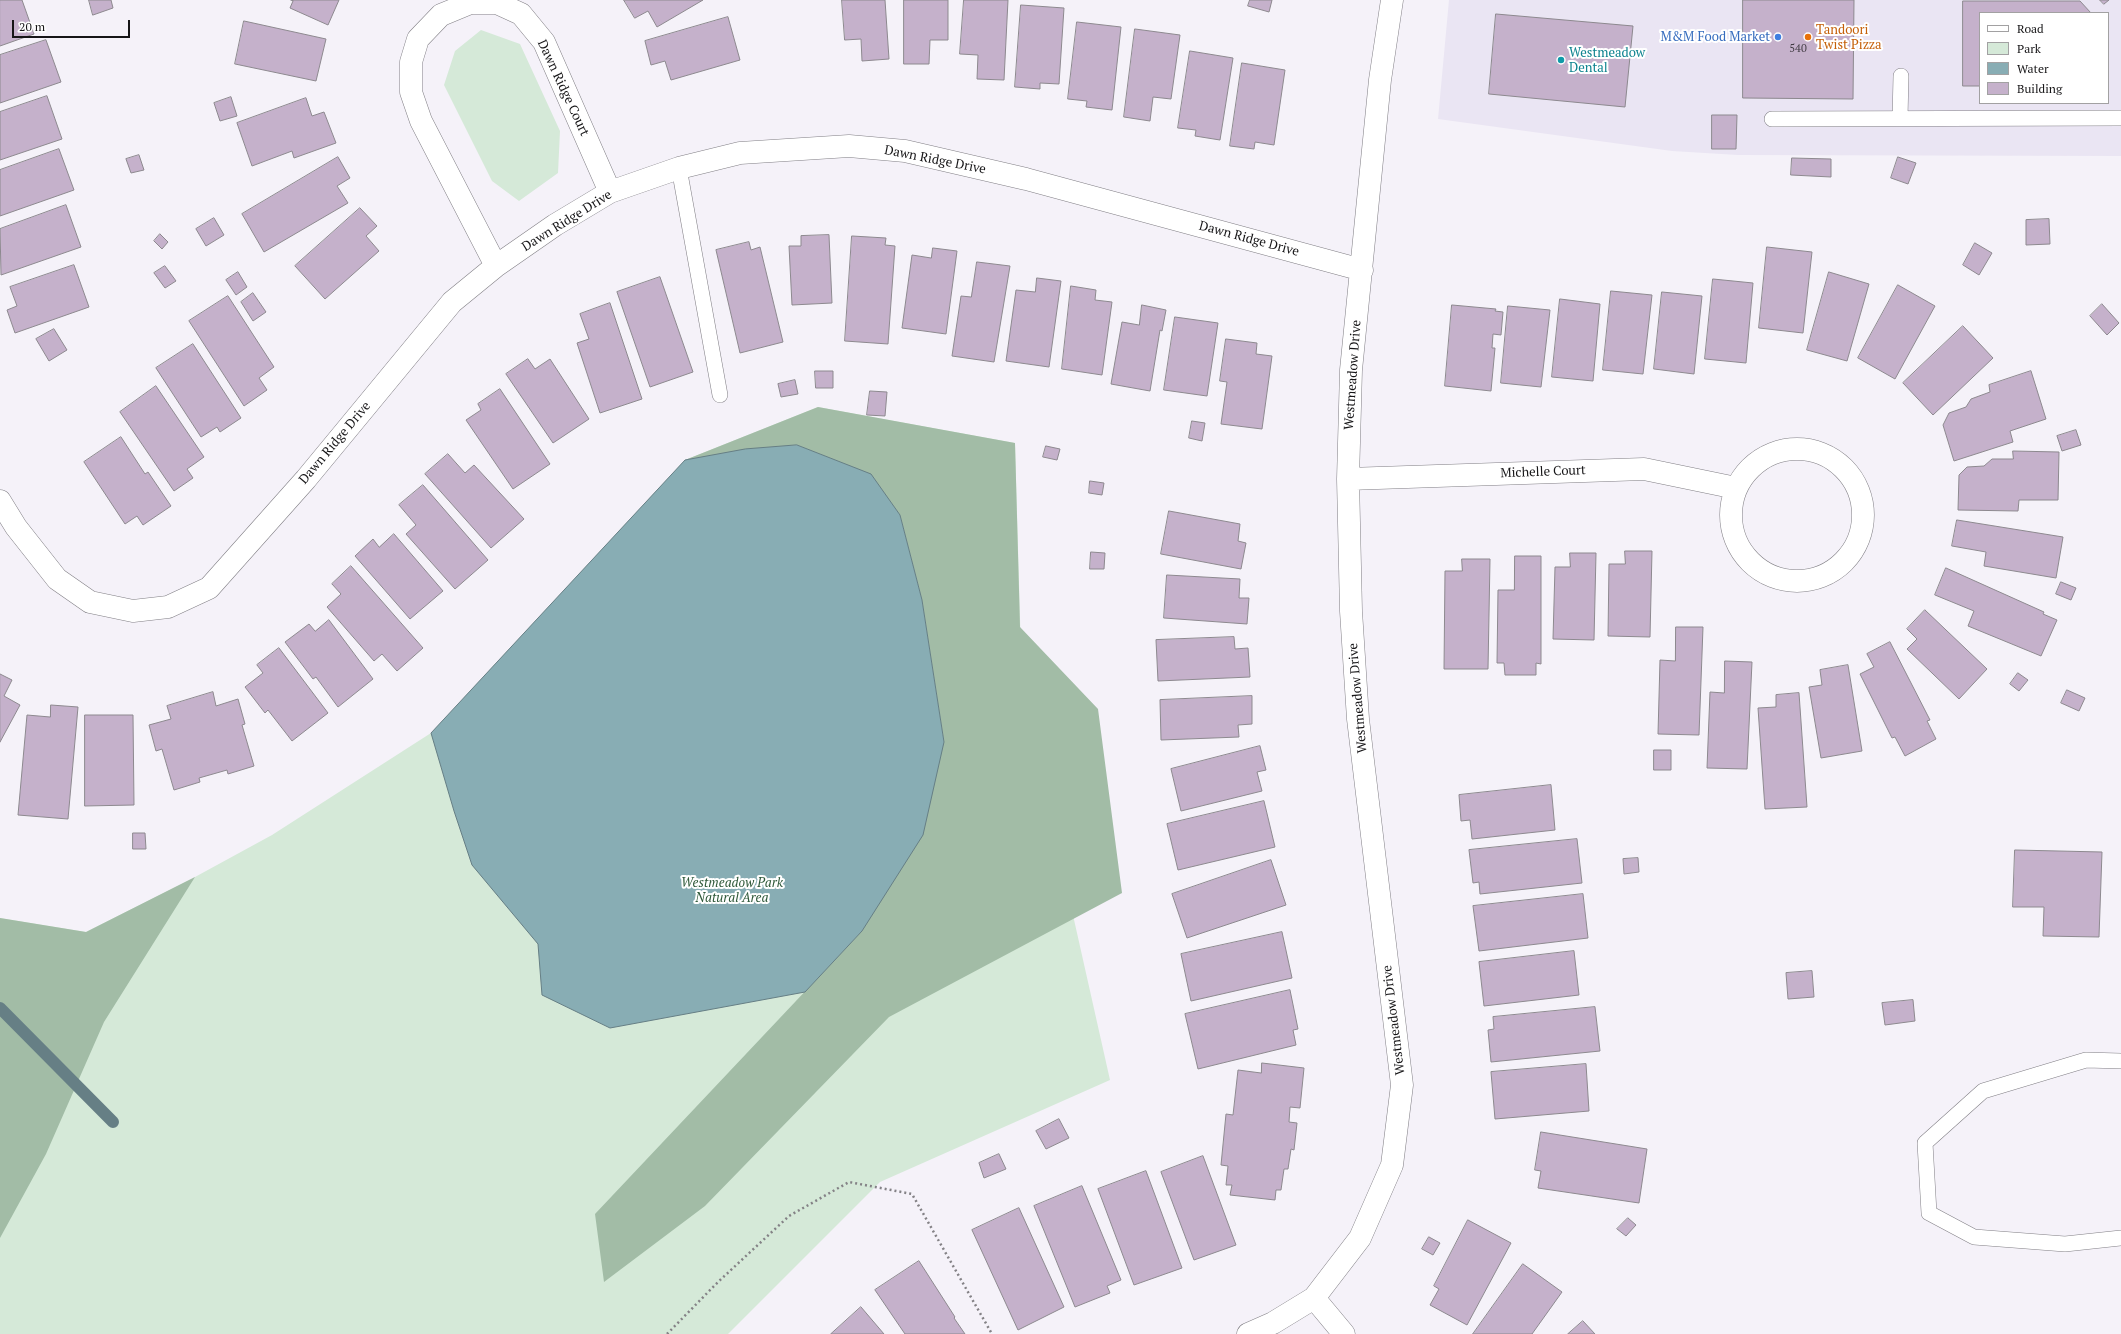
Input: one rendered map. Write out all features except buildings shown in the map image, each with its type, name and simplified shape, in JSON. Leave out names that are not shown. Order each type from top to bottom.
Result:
[{"type":"street","name":"Westmeadow Drive","points":[[1248,1334],[1273,1323],[1314,1298],[1360,1238],[1392,1166],[1402,1085],[1358,719],[1351,611],[1348,478],[1351,370],[1380,80],[1392,0]]},
{"type":"street","name":"Dawn Ridge Court","points":[[496,266],[467,207],[421,121],[411,92],[411,62],[418,39],[441,15],[470,3],[497,3],[521,14],[544,42],[610,192]]},
{"type":"street","name":"Dawn Ridge Drive","points":[[0,501],[16,527],[57,578],[90,602],[133,611],[168,607],[210,588],[306,479],[452,302],[496,266],[555,225],[610,192],[679,168],[740,153],[791,148],[849,146],[905,151],[1026,179],[1362,270]]},
{"type":"street","points":[[1811,449],[1823,453],[1842,465],[1859,490],[1864,516],[1858,542],[1843,563],[1822,576],[1791,581],[1776,578],[1756,567],[1738,545],[1732,530],[1731,511],[1736,488],[1748,470],[1778,450],[1811,449]]},
{"type":"street","name":"Michelle Court","points":[[1348,478],[1644,469],[1736,488]]},
{"type":"street","points":[[1314,1298],[1344,1334]]},
{"type":"lane","points":[[1900,118],[1901,76]]},
{"type":"lane","points":[[1772,119],[2121,118]]},
{"type":"lane","points":[[679,168],[720,395]]},
{"type":"lane","points":[[2121,1061],[2086,1060],[1983,1091],[1925,1143],[1929,1213],[1974,1237],[2065,1244],[2121,1238]]},
{"type":"path","points":[[667,1334],[718,1282],[790,1216],[849,1182],[912,1194],[992,1334]]},
{"type":"shaded area","points":[[1449,0],[2121,0],[2121,156],[1738,155],[1672,151],[1438,119]]},
{"type":"green space","points":[[481,30],[520,44],[560,131],[558,173],[519,201],[492,181],[444,85],[455,51]]},
{"type":"green space","name":"Westmeadow Park Natural Area","points":[[818,407],[1015,443],[1022,688],[1110,1080],[880,1182],[728,1334],[0,1334],[0,918],[86,932],[195,877],[272,835],[431,733],[685,460]]},
{"type":"green space","points":[[818,407],[1015,443],[1020,627],[1098,709],[1122,893],[889,1017],[705,1206],[604,1282],[595,1214],[862,931],[944,742],[922,600],[900,515],[871,475],[797,445],[685,460]]},
{"type":"green space","points":[[195,877],[104,1022],[46,1154],[0,1238],[0,918],[86,932]]},
{"type":"water","points":[[797,445],[871,474],[900,515],[922,600],[944,742],[923,835],[862,931],[805,992],[610,1028],[542,995],[538,944],[472,865],[431,733],[685,460],[745,449]]},
{"type":"waterway","points":[[0,1008],[113,1122]]},
{"type":"place","name":"M&M Food Market","points":[[1778,37]]},
{"type":"place","name":"Tandoori Twist Pizza","points":[[1808,37]]},
{"type":"place","name":"Westmeadow Dental","points":[[1561,60]]}]
